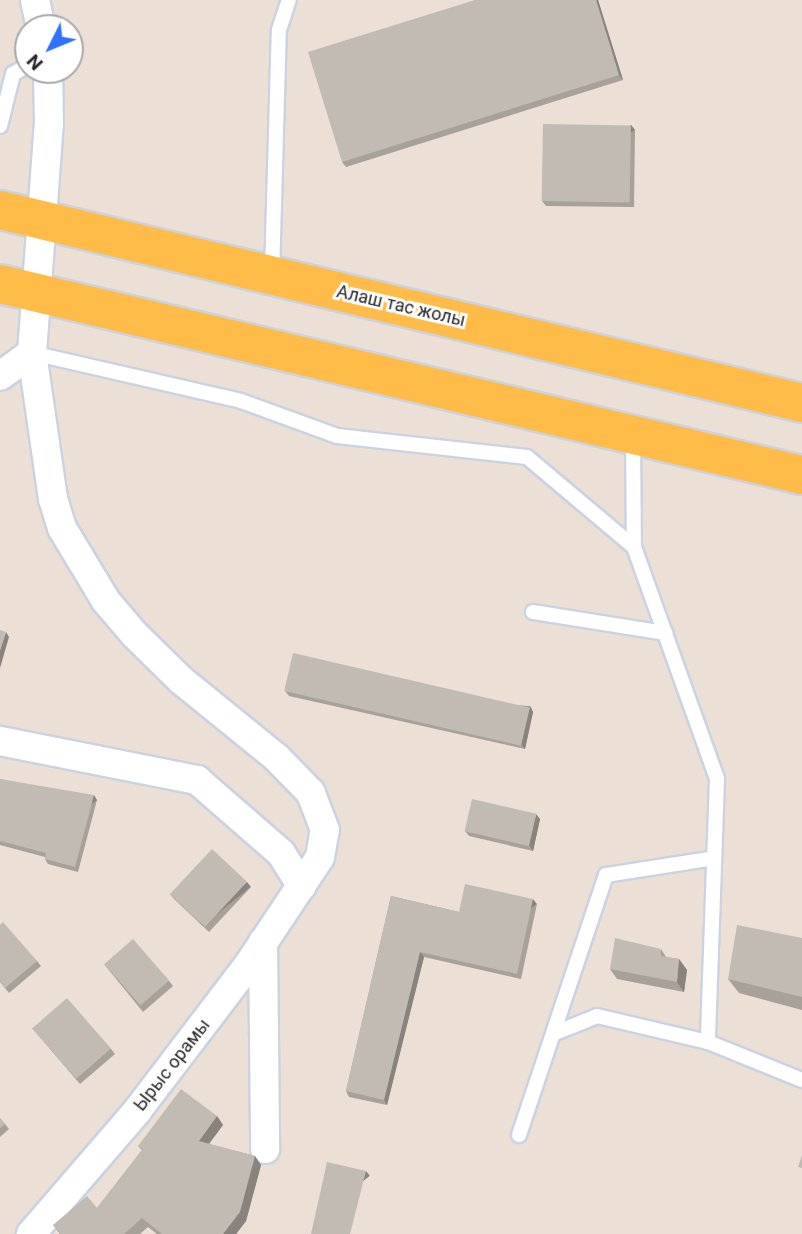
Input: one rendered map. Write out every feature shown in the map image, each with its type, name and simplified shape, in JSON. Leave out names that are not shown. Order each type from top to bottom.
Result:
[{"type":"main road","name":"Алаш тас жолы","points":[[0,210],[802,403]]},
{"type":"main road","points":[[17,288],[802,475]]},
{"type":"street","name":"Ырыс орамы","points":[[31,1234],[145,1100],[263,942],[320,857],[325,830],[311,793],[135,635],[106,601],[62,528],[52,499],[32,353],[17,288],[41,219],[49,123],[48,84]]},
{"type":"street","points":[[0,376],[32,353]]},
{"type":"street","points":[[0,741],[197,780],[281,853],[302,886]]},
{"type":"street","points":[[263,942],[265,1149]]},
{"type":"lane","points":[[272,277],[279,30],[289,0]]},
{"type":"lane","points":[[0,126],[14,73]]},
{"type":"lane","points":[[32,353],[241,401],[337,436],[527,457],[634,547]]},
{"type":"lane","points":[[633,434],[634,547],[717,779],[708,1042]]},
{"type":"lane","points":[[533,612],[665,634]]},
{"type":"lane","points":[[519,1135],[606,875],[714,858]]},
{"type":"lane","points":[[555,1033],[597,1016],[708,1042],[802,1080]]},
{"type":"building","points":[[475,0],[596,0],[619,75],[342,162],[308,52]]},
{"type":"building","points":[[543,124],[631,126],[630,203],[542,201]]},
{"type":"building","points":[[0,630],[6,632],[0,650]]},
{"type":"building","points":[[293,653],[530,708],[521,746],[284,691]]},
{"type":"building","points":[[0,779],[94,795],[75,867],[45,859],[46,853],[0,841]]},
{"type":"building","points":[[472,799],[536,814],[529,846],[465,831]]},
{"type":"building","points":[[212,849],[247,882],[205,927],[170,894]]},
{"type":"building","points":[[465,884],[533,899],[517,974],[420,952],[384,1100],[346,1091],[391,896],[459,912]]},
{"type":"building","points":[[3,922],[37,961],[5,988],[0,981],[0,925]]},
{"type":"building","points":[[737,925],[802,938],[802,997],[728,979]]},
{"type":"building","points":[[615,938],[661,949],[661,956],[679,959],[677,982],[610,969]]},
{"type":"building","points":[[133,939],[169,981],[140,1005],[104,964]]},
{"type":"building","points":[[67,998],[111,1049],[76,1079],[32,1028]]},
{"type":"building","points":[[181,1089],[217,1116],[199,1141],[255,1156],[240,1212],[223,1234],[162,1234],[142,1218],[124,1234],[61,1234],[53,1225],[87,1196],[97,1208],[143,1149],[138,1146]]},
{"type":"building","points":[[327,1162],[366,1171],[350,1234],[311,1234]]}]
